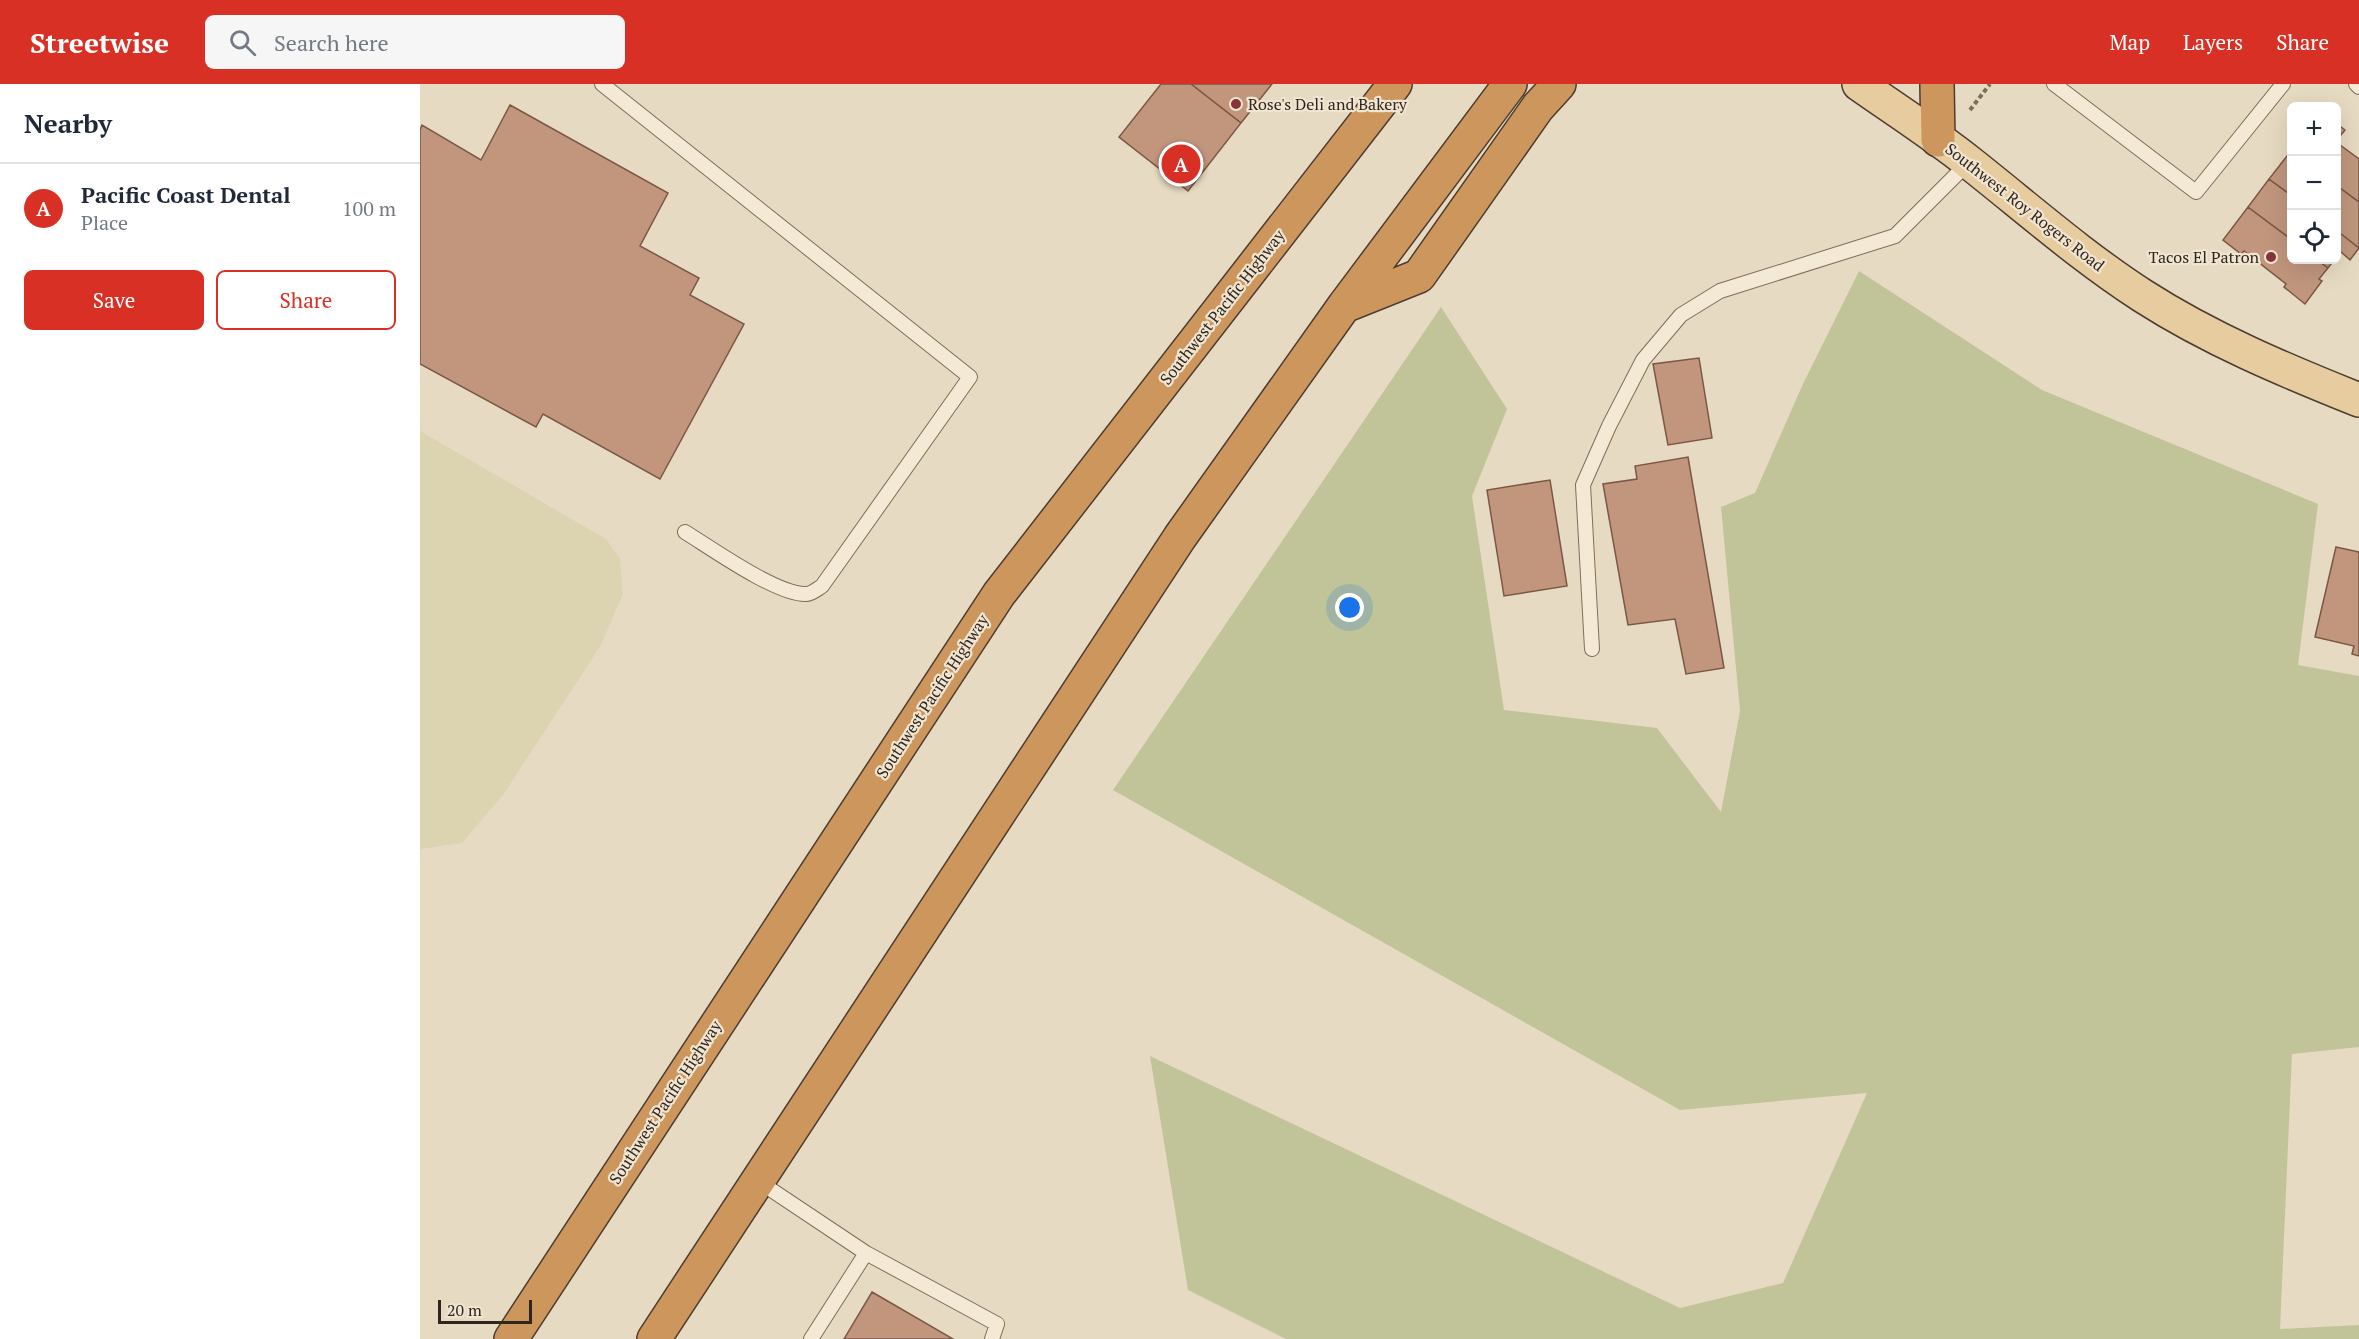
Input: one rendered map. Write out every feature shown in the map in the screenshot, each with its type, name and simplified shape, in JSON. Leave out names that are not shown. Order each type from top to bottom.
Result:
[{"type":"highway","name":"Southwest Pacific Highway","points":[[511,1339],[999,594],[1395,84]]},
{"type":"highway","points":[[654,1339],[1180,537],[1344,306],[1510,84]]},
{"type":"highway","points":[[1344,306],[1419,276],[1538,107],[1559,84]]},
{"type":"highway","points":[[1936,84],[1938,140]]},
{"type":"main road","name":"Southwest Roy Rogers Road","points":[[1859,84],[1969,162],[2070,245],[2143,296],[2200,330],[2257,357],[2359,399]]},
{"type":"lane","points":[[602,84],[970,377],[822,586],[809,594],[793,593],[773,584],[685,532]]},
{"type":"lane","points":[[2054,84],[2196,192],[2283,84]]},
{"type":"lane","points":[[1592,649],[1583,485],[1609,426],[1643,360],[1681,315],[1720,291],[1894,236],[1969,162]]},
{"type":"lane","points":[[757,1180],[866,1253],[997,1324],[992,1339]]},
{"type":"lane","points":[[811,1339],[866,1253]]},
{"type":"shaded area","points":[[420,431],[606,539],[620,559],[623,594],[601,645],[503,795],[462,843],[420,849]]},
{"type":"green space","points":[[1859,271],[2042,390],[2318,504],[2298,665],[2359,676],[2359,1047],[2292,1054],[2280,1329],[2359,1325],[2359,1339],[1286,1339],[1188,1290],[1150,1056],[1680,1308],[1783,1283],[1867,1093],[1680,1110],[1113,790],[1441,307],[1507,409],[1472,496],[1504,710],[1657,728],[1721,812],[1740,711],[1721,507],[1755,493],[1802,386]]},
{"type":"building","points":[[1161,84],[1191,84],[1241,123],[1188,191],[1119,137]]},
{"type":"building","name":"Rose's Deli and Bakery","points":[[1191,84],[1272,84],[1241,123]]},
{"type":"building","points":[[510,105],[668,193],[640,246],[699,278],[690,295],[744,324],[660,479],[543,414],[536,427],[420,364],[420,130],[422,125],[481,160]]},
{"type":"building","points":[[2341,146],[2359,159],[2359,202],[2341,189]]},
{"type":"building","points":[[2287,156],[2287,192],[2269,179]]},
{"type":"building","points":[[2269,179],[2287,192],[2287,236],[2248,207]]},
{"type":"building","points":[[2341,189],[2359,202],[2359,248],[2341,234]]},
{"type":"building","name":"Tacos El Patron","points":[[2248,207],[2287,236],[2287,264],[2322,264],[2328,268],[2319,279],[2322,281],[2305,304],[2284,287],[2286,284],[2244,251],[2241,254],[2223,240]]},
{"type":"building","points":[[2341,234],[2359,248],[2350,260],[2341,252]]},
{"type":"building","points":[[1699,358],[1712,438],[1668,445],[1653,364]]},
{"type":"building","points":[[1688,457],[1724,668],[1686,674],[1675,619],[1628,625],[1603,484],[1637,479],[1635,466]]},
{"type":"building","points":[[1550,480],[1567,586],[1504,596],[1487,490]]},
{"type":"building","points":[[2336,547],[2359,552],[2359,656],[2352,654],[2354,646],[2315,637]]},
{"type":"building","points":[[872,1292],[953,1339],[844,1339]]},
{"type":"place","name":"Rose's Deli and Bakery","points":[[1236,104]]},
{"type":"place","name":"Pacific Coast Dental","points":[[1181,164]]},
{"type":"place","name":"Tacos El Patron","points":[[2271,257]]}]
